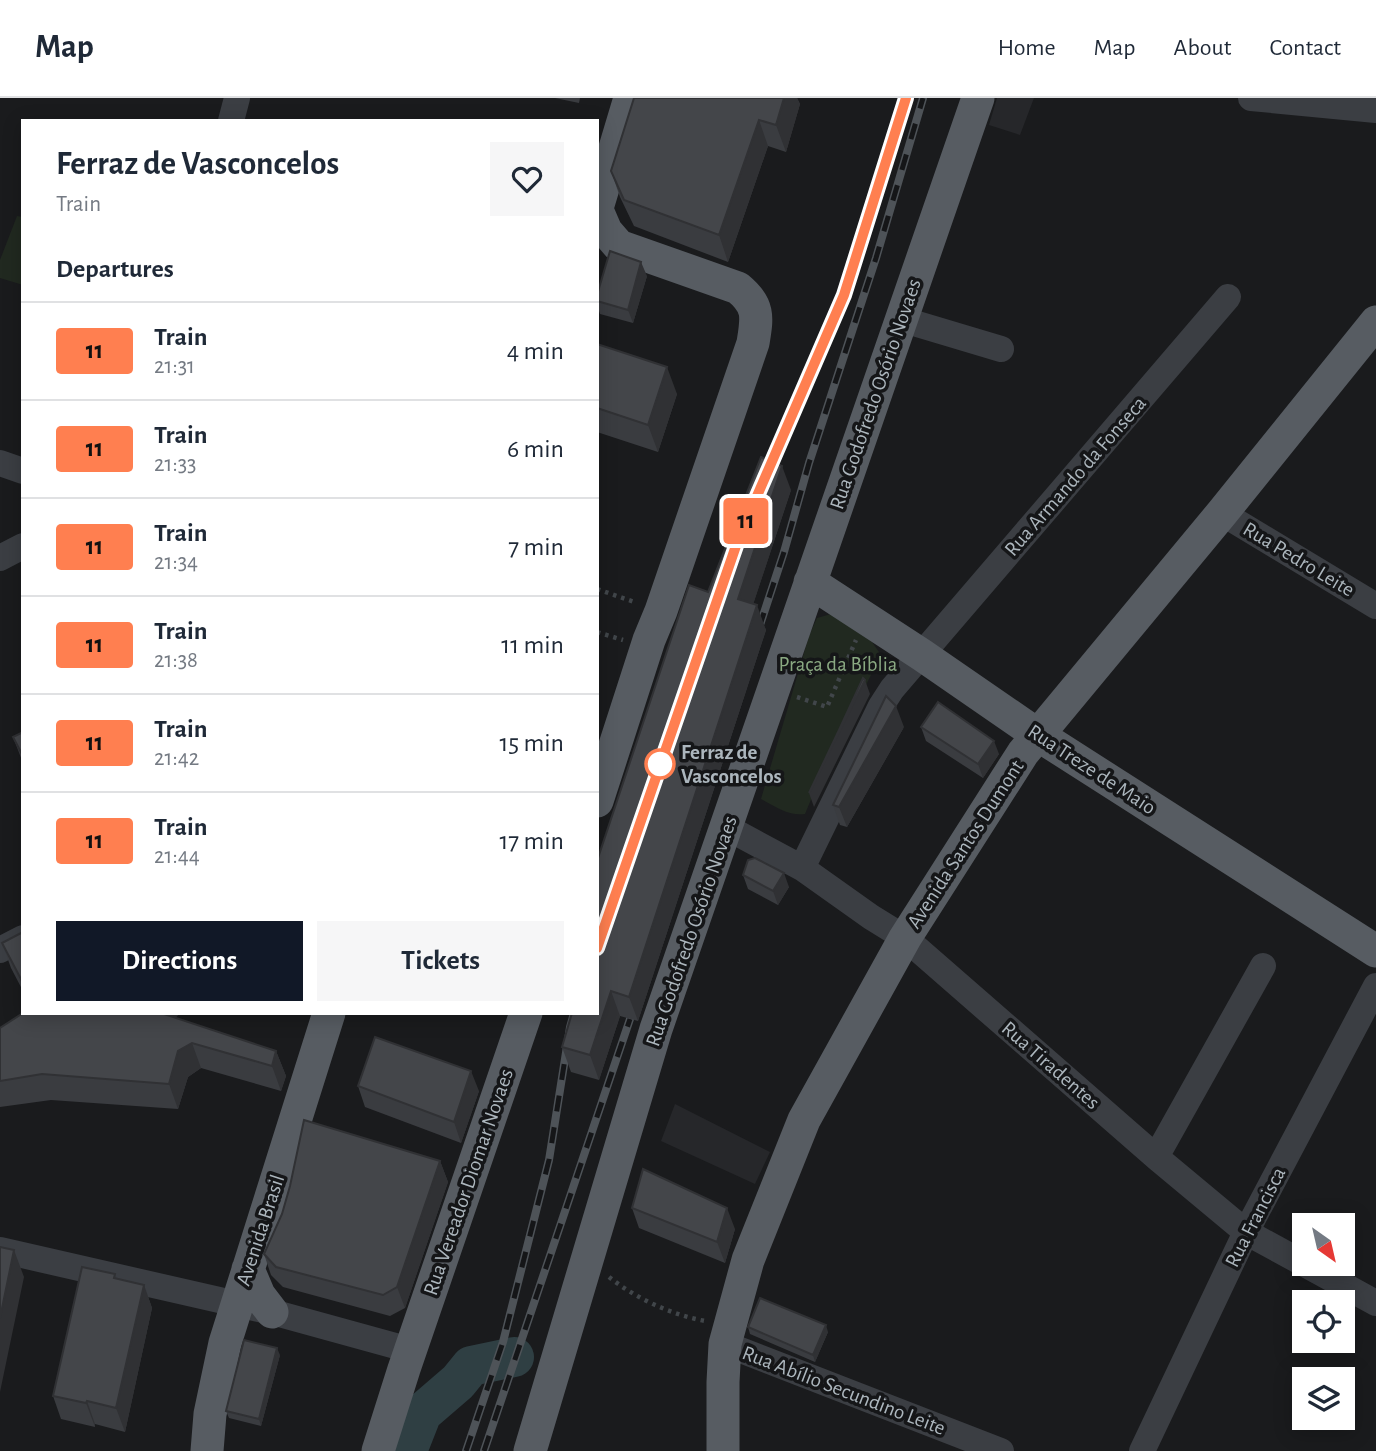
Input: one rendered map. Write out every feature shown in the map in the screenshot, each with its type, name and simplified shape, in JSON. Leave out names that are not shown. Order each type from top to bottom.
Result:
[{"type":"main road","points":[[609,98],[610,159]]},
{"type":"main road","points":[[599,201],[630,98]]},
{"type":"main road","name":"Rua Godofredo Osório Novaes","points":[[530,1451],[656,1028],[978,98]]},
{"type":"main road","points":[[599,214],[606,231],[608,249],[738,288],[749,297],[755,307],[757,319],[753,343],[649,640],[599,795]]},
{"type":"main road","name":"Avenida Santos Dumont","points":[[723,1451],[723,1382],[728,1333],[748,1260],[804,1120],[905,938],[1024,753],[1376,322]]},
{"type":"main road","name":"Rua Treze de Maio","points":[[810,582],[1038,735],[1376,951]]},
{"type":"main road","name":"Avenida Brasil","points":[[207,1451],[210,1414],[225,1343],[328,1015]]},
{"type":"main road","name":"Rua Vereador Diomar Novaes","points":[[379,1451],[410,1350],[525,1015]]},
{"type":"main road","points":[[248,1269],[259,1295],[272,1312]]},
{"type":"street","points":[[232,119],[237,98]]},
{"type":"street","points":[[1251,98],[1376,110]]},
{"type":"street","name":"Rua Armando da Fonseca","points":[[922,655],[1228,297]]},
{"type":"street","points":[[901,321],[1001,349]]},
{"type":"street","points":[[0,463],[21,470]]},
{"type":"street","name":"Rua Pedro Leite","points":[[1222,513],[1376,606]]},
{"type":"street","points":[[0,558],[21,547]]},
{"type":"street","points":[[802,868],[881,706],[892,688],[922,655]]},
{"type":"street","name":"Rua Tiradentes","points":[[726,827],[802,868],[871,918],[905,938],[1246,1232],[1376,1303]]},
{"type":"street","points":[[0,950],[21,939]]},
{"type":"street","points":[[1156,1157],[1264,965]]},
{"type":"street","name":"Rua Francisca","points":[[1142,1451],[1246,1232],[1376,986]]},
{"type":"street","points":[[0,1250],[272,1312],[410,1350]]},
{"type":"street","name":"Rua Abílio Secundino Leite","points":[[728,1333],[1001,1451]]},
{"type":"path","points":[[599,590],[661,611]]},
{"type":"path","points":[[599,633],[633,644]]},
{"type":"path","points":[[788,694],[827,706],[852,648]]},
{"type":"path","points":[[587,1259],[634,1295],[728,1333]]},
{"type":"shaded area","points":[[997,98],[1034,98],[1020,135],[989,125]]},
{"type":"shaded area","points":[[675,1104],[770,1152],[755,1184],[661,1141]]},
{"type":"green space","points":[[17,216],[21,217],[21,284],[0,278],[0,260]]},
{"type":"green space","name":"Praça da Bíblia","points":[[831,614],[872,642],[881,655],[822,773],[805,814],[793,814],[761,799],[809,636],[817,618]]},
{"type":"building","points":[[634,98],[784,98],[776,125],[759,120],[719,235],[624,200],[611,171]]},
{"type":"building","points":[[610,251],[641,262],[628,310],[599,302],[599,288]]},
{"type":"building","points":[[599,345],[667,367],[648,425],[599,409]]},
{"type":"building","name":"Ferraz de Vasconcelos","points":[[761,457],[782,466],[738,599],[757,605],[629,997],[611,991],[590,1055],[562,1047],[571,1015],[599,1015],[599,855],[689,585],[708,592]]},
{"type":"building","points":[[863,678],[865,680],[809,793],[839,730]]},
{"type":"building","points":[[886,696],[896,706],[839,807],[833,805]]},
{"type":"building","points":[[938,702],[994,741],[978,764],[921,727]]},
{"type":"building","points":[[21,733],[21,752],[13,737]]},
{"type":"building","points":[[755,858],[784,873],[773,891],[743,875],[748,860]]},
{"type":"building","points":[[21,933],[21,979],[2,943]]},
{"type":"building","points":[[21,1014],[167,1015],[276,1051],[272,1066],[192,1043],[178,1051],[169,1084],[42,1074],[0,1081],[0,1028]]},
{"type":"building","points":[[375,1037],[471,1071],[454,1122],[358,1086]]},
{"type":"building","points":[[304,1120],[440,1161],[397,1287],[383,1295],[276,1267],[264,1254],[282,1214]]},
{"type":"building","points":[[643,1169],[727,1208],[717,1242],[632,1208]]},
{"type":"building","points":[[0,1247],[14,1250],[0,1318]]},
{"type":"building","points":[[82,1267],[115,1274],[114,1278],[144,1285],[116,1408],[53,1396]]},
{"type":"building","points":[[760,1298],[826,1325],[813,1355],[748,1327]]},
{"type":"building","points":[[244,1340],[277,1348],[259,1419],[226,1411]]},
{"type":"waterway","points":[[407,1451],[422,1413],[458,1382],[471,1366],[514,1357]]},
{"type":"railway","points":[[765,478],[844,295],[906,98]]},
{"type":"railway","points":[[759,628],[876,258],[923,98]]},
{"type":"railway","points":[[466,1451],[503,1342],[549,1160],[573,1015]]},
{"type":"railway","points":[[484,1451],[630,1019]]},
{"type":"train","name":"11","points":[[599,942],[738,540],[844,295],[906,98]]},
{"type":"place","name":"Ferraz de Vasconcelos","points":[[660,764]]}]
